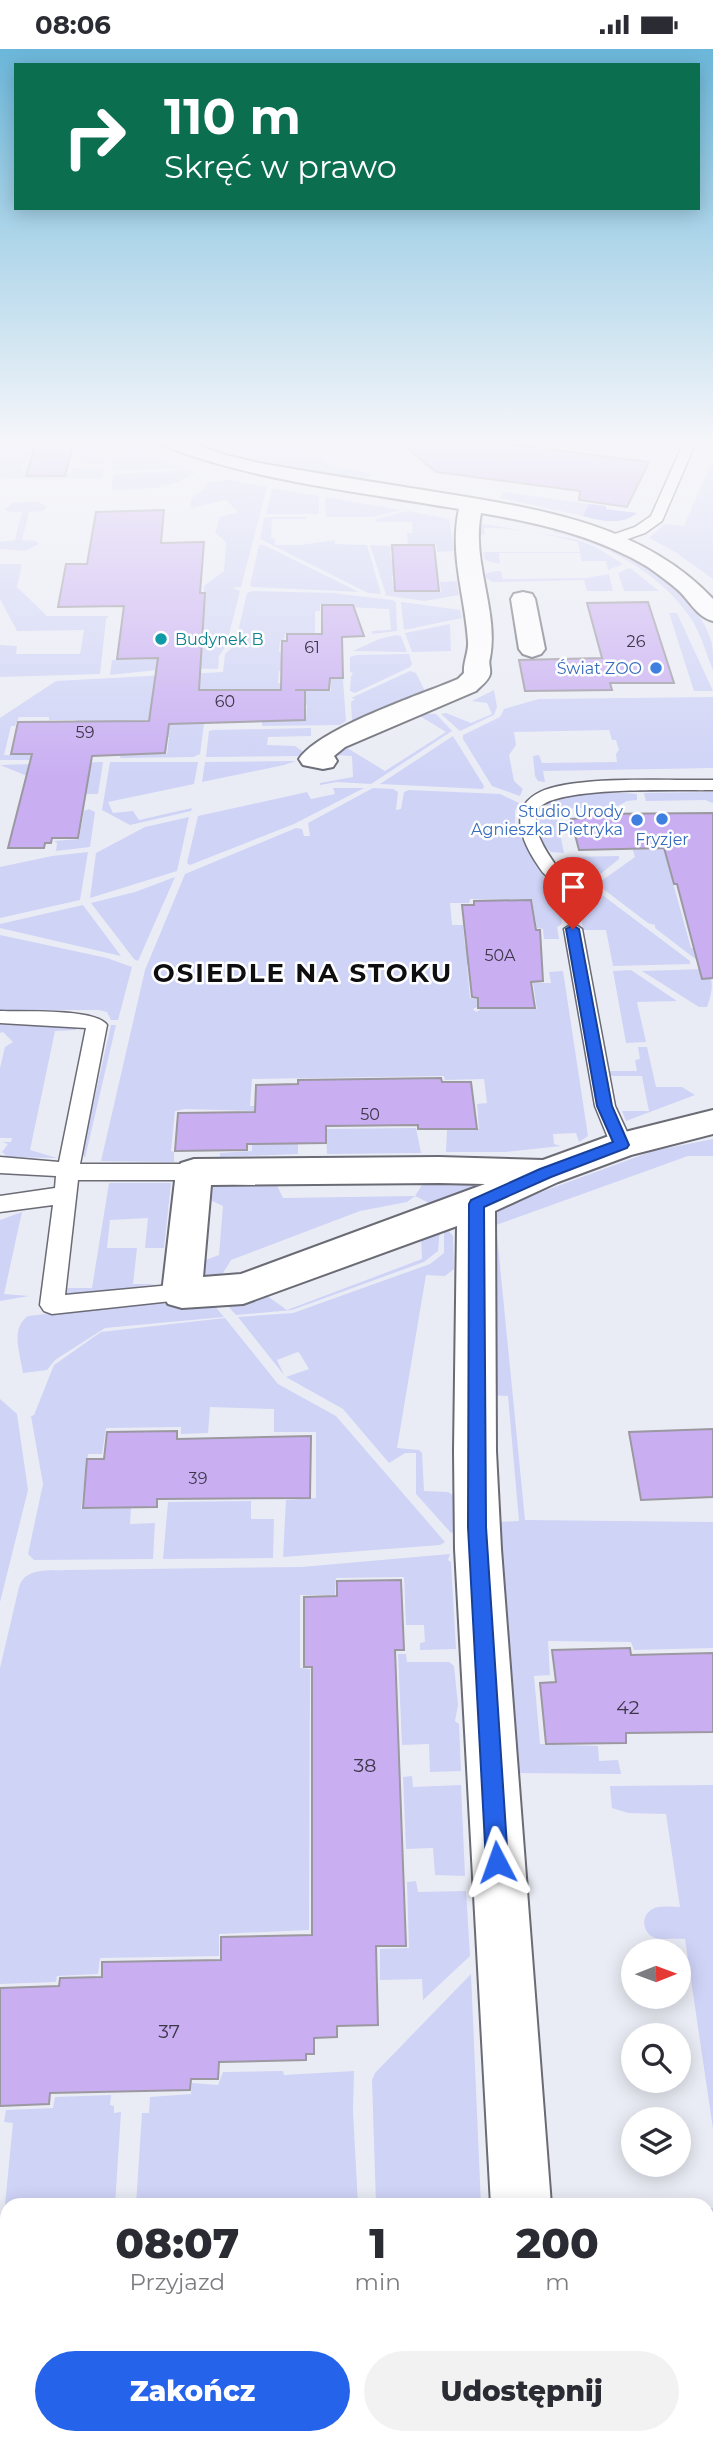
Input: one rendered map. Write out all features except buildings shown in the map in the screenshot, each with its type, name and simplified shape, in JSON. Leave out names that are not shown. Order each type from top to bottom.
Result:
[{"type":"street","points":[[323,761],[313,759],[335,741],[473,681],[477,675],[476,660],[481,645],[469,554]]},
{"type":"street","points":[[641,554],[664,566],[708,601]]},
{"type":"street","points":[[481,645],[532,647],[523,599]]},
{"type":"street","points":[[545,1173],[439,1170],[194,1172],[182,1293],[243,1289],[477,1204],[545,1173],[622,1145],[713,1122]]},
{"type":"street","points":[[477,1204],[477,1527],[486,1703],[521,2198]]},
{"type":"lane","points":[[553,874],[539,855],[527,826],[531,807],[545,794],[581,788],[713,785]]},
{"type":"lane","points":[[573,929],[605,1106],[622,1145]]},
{"type":"lane","points":[[0,1017],[88,1021],[97,1025],[66,1184],[52,1305],[182,1293]]},
{"type":"lane","points":[[0,1165],[54,1168],[66,1184]]},
{"type":"lane","points":[[0,1204],[66,1184],[194,1172]]},
{"type":"shaded area","points":[[225,554],[250,554],[241,587],[232,588],[240,591],[226,646],[219,656],[218,669],[176,668],[110,675],[112,660],[201,658],[204,586],[224,571]]},
{"type":"shaded area","points":[[257,554],[282,554],[359,592],[252,587],[250,585]]},
{"type":"shaded area","points":[[290,554],[370,554],[381,594],[368,593]]},
{"type":"shaded area","points":[[373,554],[390,554],[391,559],[395,560],[397,575],[392,576],[393,585],[398,586],[399,592],[441,592],[440,582],[457,581],[459,595],[424,601],[383,595],[386,594]]},
{"type":"shaded area","points":[[483,554],[499,554],[500,564],[485,560]]},
{"type":"shaded area","points":[[580,554],[607,554],[623,564],[608,570],[606,561],[582,561]]},
{"type":"shaded area","points":[[615,554],[625,554],[648,567],[687,599],[702,620],[712,643],[713,670],[692,620],[679,603],[665,588]]},
{"type":"shaded area","points":[[677,554],[713,554],[713,579]]},
{"type":"shaded area","points":[[0,564],[22,564],[17,587],[47,616],[109,616],[106,619],[100,674],[0,677],[0,645],[17,646],[16,654],[80,654],[84,630],[17,631],[0,599]]},
{"type":"shaded area","points":[[630,568],[659,591],[624,591],[618,573]]},
{"type":"shaded area","points":[[501,571],[503,579],[586,578],[609,574],[613,591],[587,591],[584,580],[493,582],[484,577],[487,573]]},
{"type":"shaded area","points":[[247,593],[333,593],[392,600],[396,602],[397,631],[372,634],[372,631],[391,630],[389,609],[320,604],[320,611],[315,611],[315,633],[285,634],[284,640],[280,641],[279,652],[285,652],[284,671],[279,671],[278,683],[284,683],[284,689],[187,690],[153,695],[148,720],[77,723],[76,720],[49,720],[49,717],[19,717],[15,726],[11,726],[4,755],[47,755],[40,760],[0,760],[0,718],[56,681],[223,672],[225,654],[235,645]]},
{"type":"shaded area","points":[[401,602],[460,610],[462,618],[404,630]]},
{"type":"shaded area","points":[[669,613],[677,613],[713,691],[694,691]]},
{"type":"shaded area","points":[[450,624],[451,651],[412,652],[405,633]]},
{"type":"shaded area","points":[[401,636],[407,652],[353,651],[379,639]]},
{"type":"shaded area","points":[[409,654],[412,664],[410,667],[355,693],[350,691],[353,673],[350,672],[350,657]]},
{"type":"shaded area","points":[[410,671],[416,673],[426,693],[357,724],[352,721],[351,702],[355,699],[351,698]]},
{"type":"shaded area","points":[[331,679],[343,679],[346,721],[340,725],[262,726],[262,721],[306,721],[307,705],[299,705],[299,691],[331,691]]},
{"type":"shaded area","points":[[494,690],[497,707],[494,715],[460,731],[441,714],[446,713],[471,723],[492,714],[487,703],[472,701]]},
{"type":"shaded area","points":[[713,697],[713,768],[543,771],[545,782],[538,781],[533,756],[539,755],[542,763],[617,762],[616,754],[619,750],[616,740],[612,740],[609,730],[514,732],[516,745],[509,755],[514,781],[523,789],[520,796],[492,786],[463,739],[463,735],[500,717],[504,709],[539,699]]},
{"type":"shaded area","points":[[415,713],[436,714],[452,731],[371,784],[337,782],[320,785],[353,777],[352,756],[334,755],[344,746],[385,771],[446,732]]},
{"type":"shaded area","points":[[163,722],[204,724],[200,754],[193,757],[120,758],[121,754],[167,754],[169,737],[161,737]]},
{"type":"shaded area","points":[[311,728],[311,736],[268,737],[267,745],[295,746],[304,752],[303,756],[206,757],[209,731]]},
{"type":"shaded area","points":[[453,736],[484,786],[483,789],[380,784]]},
{"type":"shaded area","points":[[296,761],[284,765],[202,782],[205,762]]},
{"type":"shaded area","points":[[103,762],[98,794],[72,794],[0,765]]},
{"type":"shaded area","points":[[110,762],[198,762],[194,784],[108,802],[113,813],[133,811],[139,820],[192,808],[191,811],[130,825],[102,810]]},
{"type":"shaded area","points":[[333,788],[364,788],[294,824],[190,865],[187,863],[198,816],[307,792],[311,799],[335,794]]},
{"type":"shaded area","points":[[373,788],[393,789],[398,792],[396,810],[401,809],[404,792],[409,790],[500,794],[519,803],[515,811],[515,828],[552,890],[558,894],[562,924],[557,927],[559,939],[544,939],[543,929],[537,928],[532,900],[470,899],[469,903],[450,903],[452,925],[463,925],[465,946],[470,946],[473,964],[467,965],[470,998],[477,999],[477,1007],[473,1009],[476,1012],[481,1009],[537,1009],[533,983],[551,983],[549,972],[563,971],[588,1136],[579,1142],[576,1133],[553,1134],[554,1144],[561,1146],[505,1152],[446,1152],[447,1130],[479,1129],[477,1104],[487,1103],[484,1079],[445,1080],[444,1076],[252,1079],[250,1106],[262,1106],[298,1133],[298,1154],[220,1157],[220,1153],[252,1151],[252,1111],[185,1109],[175,1111],[171,1151],[174,1152],[174,1162],[101,1161],[145,970],[185,874],[296,828],[302,829],[304,836],[310,836],[308,823]]},
{"type":"shaded area","points":[[603,792],[637,794],[637,800],[618,806],[557,809],[545,805],[553,800],[576,795]]},
{"type":"shaded area","points":[[713,792],[713,803],[705,800],[646,801],[644,793]]},
{"type":"shaded area","points":[[539,808],[556,814],[564,853],[551,852],[540,837],[537,826]]},
{"type":"shaded area","points":[[89,809],[95,812],[90,847],[56,851],[57,843],[54,841],[79,839],[84,811]]},
{"type":"shaded area","points":[[189,817],[177,871],[90,898],[96,853],[145,827]]},
{"type":"shaded area","points":[[632,847],[663,847],[691,948],[698,948],[698,961],[655,928],[655,925],[648,923],[602,888],[600,882],[635,857]]},
{"type":"shaded area","points":[[88,852],[80,900],[0,918],[0,867],[52,856]]},
{"type":"shaded area","points":[[619,856],[619,859],[592,881],[565,857]]},
{"type":"shaded area","points":[[175,877],[138,961],[91,903],[135,892]]},
{"type":"shaded area","points":[[593,888],[690,961],[690,964],[613,966],[606,930],[583,930],[579,898]]},
{"type":"shaded area","points":[[83,905],[121,956],[0,928],[0,924]]},
{"type":"shaded area","points":[[0,935],[107,958],[132,967],[118,1020],[111,1020],[107,1012],[99,1010],[0,1010]]},
{"type":"shaded area","points":[[704,969],[710,972],[712,982],[707,1007],[699,1007],[642,971]]},
{"type":"shaded area","points":[[631,970],[677,1001],[637,1002],[646,1042],[626,1043],[613,971]]},
{"type":"shaded area","points":[[0,1024],[73,1027],[77,1030],[55,1031],[30,1150],[57,1158],[4,1157],[2,1152],[8,1144],[2,1142],[11,1142],[12,1138],[0,1138],[0,1068],[5,1047],[13,1042],[3,1032],[0,1033]]},
{"type":"shaded area","points":[[111,1025],[116,1025],[85,1158],[82,1153]]},
{"type":"shaded area","points":[[638,1047],[647,1047],[656,1087],[682,1087],[695,1095],[626,1121],[622,1111],[649,1111],[642,1076],[608,1076],[607,1071],[637,1071],[635,1060],[640,1059]]},
{"type":"shaded area","points":[[416,1128],[421,1153],[327,1154],[326,1129]]},
{"type":"shaded area","points":[[713,1139],[713,1156],[688,1156],[496,1225],[525,1520],[713,1522],[713,1648],[634,1650],[631,1642],[548,1641],[550,1675],[534,1676],[540,1744],[598,1746],[599,1761],[618,1760],[621,1774],[515,1773],[496,1522],[519,1521],[508,1396],[490,1395],[492,1215],[506,1205],[653,1151]]},
{"type":"shaded area","points":[[427,1177],[481,1183],[481,1188],[439,1208],[415,1196]]},
{"type":"shaded area","points":[[274,1179],[283,1198],[415,1196],[407,1202],[360,1211],[231,1260],[220,1278],[201,1274],[192,1265],[219,1255],[223,1206],[197,1194],[217,1181]]},
{"type":"shaded area","points":[[109,1183],[171,1183],[164,1248],[145,1248],[148,1218],[110,1220],[107,1248],[137,1248],[133,1284],[157,1284],[82,1294],[67,1293],[67,1288],[92,1288]]},
{"type":"shaded area","points":[[22,1212],[4,1294],[29,1296],[0,1301],[0,1220]]},
{"type":"shaded area","points":[[440,1228],[438,1251],[424,1262],[292,1310],[236,1315],[222,1300],[263,1293],[287,1310],[422,1259],[421,1235]]},
{"type":"shaded area","points":[[441,1228],[447,1229],[453,1236],[454,1269],[445,1276],[426,1275],[397,1448],[419,1450],[422,1453],[424,1491],[448,1492],[455,1496],[457,1530],[451,1533],[416,1494],[416,1453],[405,1453],[389,1463],[343,1409],[286,1377],[309,1369],[298,1352],[277,1360],[284,1375],[238,1317],[293,1313],[430,1264],[444,1253],[444,1233]]},
{"type":"shaded area","points":[[159,1301],[165,1304],[213,1304],[224,1317],[105,1328],[55,1360],[47,1370],[23,1373],[18,1334],[22,1321],[28,1316]]},
{"type":"shaded area","points":[[225,1318],[278,1384],[336,1416],[445,1542],[440,1545],[283,1557],[286,1500],[316,1498],[316,1432],[274,1432],[274,1409],[210,1407],[208,1433],[181,1434],[181,1427],[106,1428],[102,1454],[88,1454],[81,1509],[131,1508],[130,1524],[155,1523],[153,1559],[34,1560],[28,1554],[43,1484],[31,1416],[34,1415],[54,1365],[101,1332]]},
{"type":"shaded area","points":[[0,1399],[17,1414],[28,1490],[0,1602]]},
{"type":"shaded area","points":[[251,1501],[251,1519],[274,1519],[273,1558],[163,1559],[168,1502]]},
{"type":"shaded area","points":[[450,1554],[448,1560],[451,1562],[456,1649],[420,1650],[420,1643],[425,1642],[424,1625],[406,1625],[404,1577],[336,1578],[335,1595],[300,1595],[300,1668],[310,1669],[309,1930],[219,1934],[219,1956],[100,1958],[98,1974],[57,1976],[56,1982],[0,1984],[0,1668],[19,1587],[26,1576],[38,1571],[52,1570],[301,1567]]},
{"type":"shaded area","points":[[398,1654],[406,1654],[407,1662],[449,1662],[454,1666],[458,1705],[455,1721],[459,1724],[461,1771],[430,1772],[429,1744],[402,1745]]},
{"type":"shaded area","points":[[412,1776],[413,1787],[461,1785],[465,1876],[435,1875],[433,1848],[406,1849],[403,1777]]},
{"type":"shaded area","points":[[713,1785],[713,2129],[691,1980],[691,1939],[655,1938],[648,1933],[644,1925],[645,1917],[654,1908],[680,1907],[666,1814],[628,1813],[612,1808],[610,1786]]},
{"type":"shaded area","points":[[416,1881],[418,1892],[466,1891],[470,1956],[423,2000],[422,1979],[380,1980],[380,1949],[409,1948],[407,1882]]},
{"type":"shaded area","points":[[471,1974],[481,2198],[376,2198],[372,2080],[375,2073]]},
{"type":"shaded area","points":[[283,2071],[284,2075],[354,2071],[353,2111],[358,2198],[136,2198],[142,2113],[149,2113],[150,2097],[191,2094],[192,2083],[218,2085],[223,2072]]},
{"type":"shaded area","points":[[111,2095],[110,2105],[114,2106],[114,2113],[121,2112],[115,2198],[6,2198],[13,2123],[4,2122],[6,2110],[53,2108],[55,2097]]},
{"type":"place","name":"Budynek B","points":[[161,639]]},
{"type":"place","name":"Świat ZOO","points":[[656,668]]},
{"type":"place","name":"Fryzjer","points":[[662,819]]},
{"type":"place","name":"Studio Urody Agnieszka Pietryka","points":[[637,820]]},
{"type":"district","name":"OSIEDLE NA STOKU","points":[[303,973]]},
{"type":"route","points":[[497,1862],[477,1527],[477,1204],[545,1173],[622,1145],[614,1131],[600,1084],[573,929]]}]
